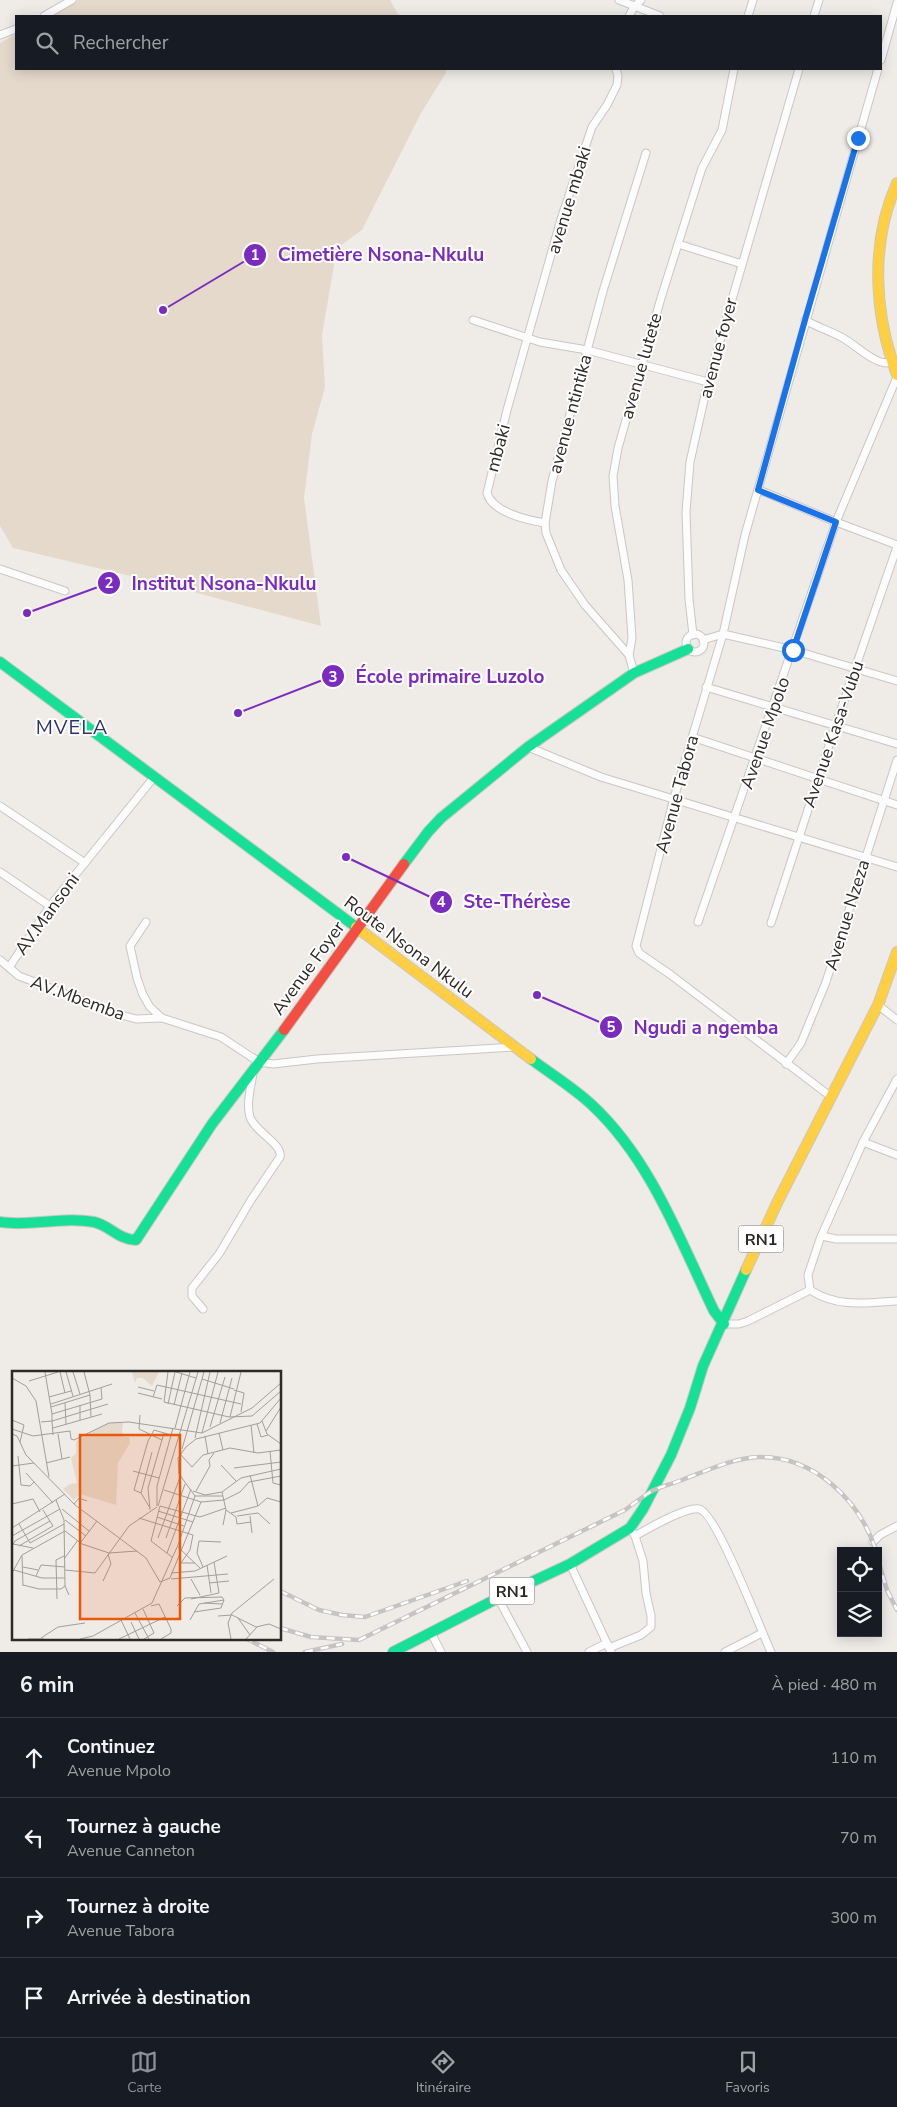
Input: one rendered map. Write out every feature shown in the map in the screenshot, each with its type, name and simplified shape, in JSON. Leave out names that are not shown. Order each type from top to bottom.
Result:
[{"type":"main road","points":[[897,183],[886,208],[880,245],[884,330],[890,361],[897,376]]},
{"type":"main road","name":"Avenue Foyer","points":[[0,1222],[67,1219],[95,1222],[110,1228],[128,1240],[136,1240],[212,1124],[441,818],[528,747],[634,673],[688,649]]},
{"type":"main road","name":"Route Nsona Nkulu","points":[[0,662],[517,1047],[607,1118],[626,1141],[645,1170],[714,1311],[724,1324]]},
{"type":"main road","name":"RN1","points":[[394,1652],[632,1532],[671,1455],[690,1408],[703,1366],[724,1324],[778,1201],[878,1005],[897,952]]},
{"type":"street","points":[[46,15],[72,0]]},
{"type":"street","points":[[620,0],[658,15]]},
{"type":"street","points":[[630,15],[641,0]]},
{"type":"street","points":[[748,15],[753,0]]},
{"type":"street","points":[[814,15],[819,0]]},
{"type":"street","points":[[882,56],[897,3]]},
{"type":"street","points":[[0,35],[15,30]]},
{"type":"street","name":"avenue mbaki","points":[[529,336],[561,219],[575,176],[592,127],[617,86],[616,70]]},
{"type":"street","name":"avenue lutete","points":[[634,673],[629,655],[632,638],[628,580],[614,499],[613,476],[618,448],[660,298],[702,168],[722,130],[734,70]]},
{"type":"street","name":"avenue foyer","points":[[693,634],[689,599],[686,512],[690,462],[708,382],[800,70]]},
{"type":"street","name":"Avenue Tabora","points":[[786,1064],[671,975],[639,953],[636,946],[674,798],[723,634],[745,536],[878,70]]},
{"type":"street","name":"avenue ntintika","points":[[629,655],[586,605],[561,570],[546,532],[545,523],[552,481],[603,291],[646,153]]},
{"type":"street","points":[[678,244],[742,264]]},
{"type":"street","points":[[473,320],[529,336],[540,342],[587,350],[708,382]]},
{"type":"street","points":[[805,320],[823,330],[840,336],[878,361],[886,363],[890,361]]},
{"type":"street","name":"mbaki","points":[[529,336],[487,492],[489,500],[499,508],[530,520],[545,523]]},
{"type":"street","name":"Avenue Mpolo","points":[[698,922],[774,707],[836,522],[897,376]]},
{"type":"street","points":[[758,490],[897,546]]},
{"type":"street","name":"Avenue Kasa-Vubu","points":[[771,923],[798,836],[897,546]]},
{"type":"street","points":[[0,569],[65,591]]},
{"type":"street","points":[[693,634],[703,640],[703,646],[700,651],[694,652],[688,649],[687,640],[693,634]]},
{"type":"street","points":[[703,640],[723,634],[856,667],[897,681]]},
{"type":"street","points":[[706,687],[836,724],[897,744]]},
{"type":"street","points":[[692,737],[897,805]]},
{"type":"street","points":[[528,747],[600,777],[897,867]]},
{"type":"street","name":"Avenue Nzeza","points":[[786,1064],[801,1043],[826,982],[864,857],[897,760]]},
{"type":"street","name":"AV.Mansoni","points":[[10,966],[50,906],[155,776]]},
{"type":"street","name":"AV.Mansoni","points":[[0,806],[85,863]]},
{"type":"street","points":[[0,872],[50,906]]},
{"type":"street","points":[[146,922],[134,937],[130,946],[143,996],[150,1007],[162,1018],[221,1037],[256,1067]]},
{"type":"street","name":"AV.Mbemba","points":[[0,960],[10,966],[19,976],[118,1014],[136,1019],[162,1018]]},
{"type":"street","points":[[878,1005],[897,1020]]},
{"type":"street","points":[[256,1067],[317,1059],[517,1047]]},
{"type":"street","points":[[786,1064],[830,1096]]},
{"type":"street","points":[[203,1309],[192,1296],[192,1288],[219,1254],[251,1200],[280,1157],[281,1152],[279,1148],[262,1134],[250,1115],[249,1106],[256,1067]]},
{"type":"street","points":[[810,1290],[808,1271],[822,1236],[863,1142],[897,1078]]},
{"type":"street","points":[[863,1142],[897,1155]]},
{"type":"street","points":[[822,1236],[836,1239],[897,1239]]},
{"type":"street","points":[[724,1324],[748,1321],[810,1290]]},
{"type":"street","points":[[810,1290],[821,1297],[842,1303],[880,1304],[897,1301]]},
{"type":"street","points":[[589,1652],[609,1648],[641,1635],[650,1627],[651,1616],[646,1593],[643,1561],[632,1532],[684,1512],[699,1509],[705,1511],[716,1528],[771,1652]]},
{"type":"street","points":[[873,1542],[880,1535],[897,1526]]},
{"type":"street","points":[[570,1564],[609,1648]]},
{"type":"street","points":[[498,1598],[527,1652]]},
{"type":"street","points":[[431,1633],[441,1652]]},
{"type":"street","points":[[725,1652],[762,1633]]},
{"type":"shaded area","points":[[77,0],[390,0],[400,15],[51,15]]},
{"type":"shaded area","points":[[15,35],[15,70],[446,70],[446,73],[421,113],[362,230],[337,248],[322,335],[325,387],[312,434],[304,498],[321,626],[160,583],[13,548],[0,526],[0,43]]},
{"type":"railway","points":[[281,1628],[311,1637],[359,1640],[625,1510],[653,1490],[718,1466],[749,1458],[779,1459],[798,1464],[832,1484],[859,1515],[869,1532],[875,1547]]},
{"type":"railway","points":[[882,1573],[887,1590],[897,1610]]},
{"type":"railway","points":[[281,1591],[319,1610],[365,1617],[467,1581]]},
{"type":"railway","points":[[249,1640],[273,1652]]},
{"type":"railway","points":[[305,1652],[342,1644]]},
{"type":"traffic: fast","points":[[404,864],[441,818],[528,747],[634,673],[688,649]]},
{"type":"traffic: fast","points":[[0,662],[356,927]]},
{"type":"traffic: fast","points":[[0,1222],[23,1223],[82,1220],[105,1226],[124,1238],[136,1240],[212,1124],[284,1030]]},
{"type":"traffic: fast","points":[[531,1059],[592,1105],[631,1150],[662,1202],[714,1311],[724,1324]]},
{"type":"traffic: fast","points":[[393,1652],[506,1594],[570,1564],[630,1528],[643,1509],[671,1455],[690,1408],[703,1366],[746,1270]]},
{"type":"traffic: slow","points":[[897,183],[888,206],[882,230],[878,279],[884,328],[889,352],[897,375]]},
{"type":"traffic: slow","points":[[356,927],[531,1059]]},
{"type":"traffic: slow","points":[[746,1270],[778,1201],[878,1005],[897,952]]},
{"type":"traffic: jam","points":[[284,1030],[404,864]]},
{"type":"place","name":"Cimetière Nsona-Nkulu","points":[[163,310]]},
{"type":"place","name":"Institut Nsona-Nkulu","points":[[27,613]]},
{"type":"place","name":"École primaire Luzolo","points":[[238,713]]},
{"type":"place","name":"Ste-Thérèse","points":[[346,857]]},
{"type":"place","name":"Ngudi a ngemba","points":[[537,995]]},
{"type":"district","name":"MVELA","points":[[72,727]]},
{"type":"route","points":[[793,650],[836,522],[758,490],[858,138]]}]
